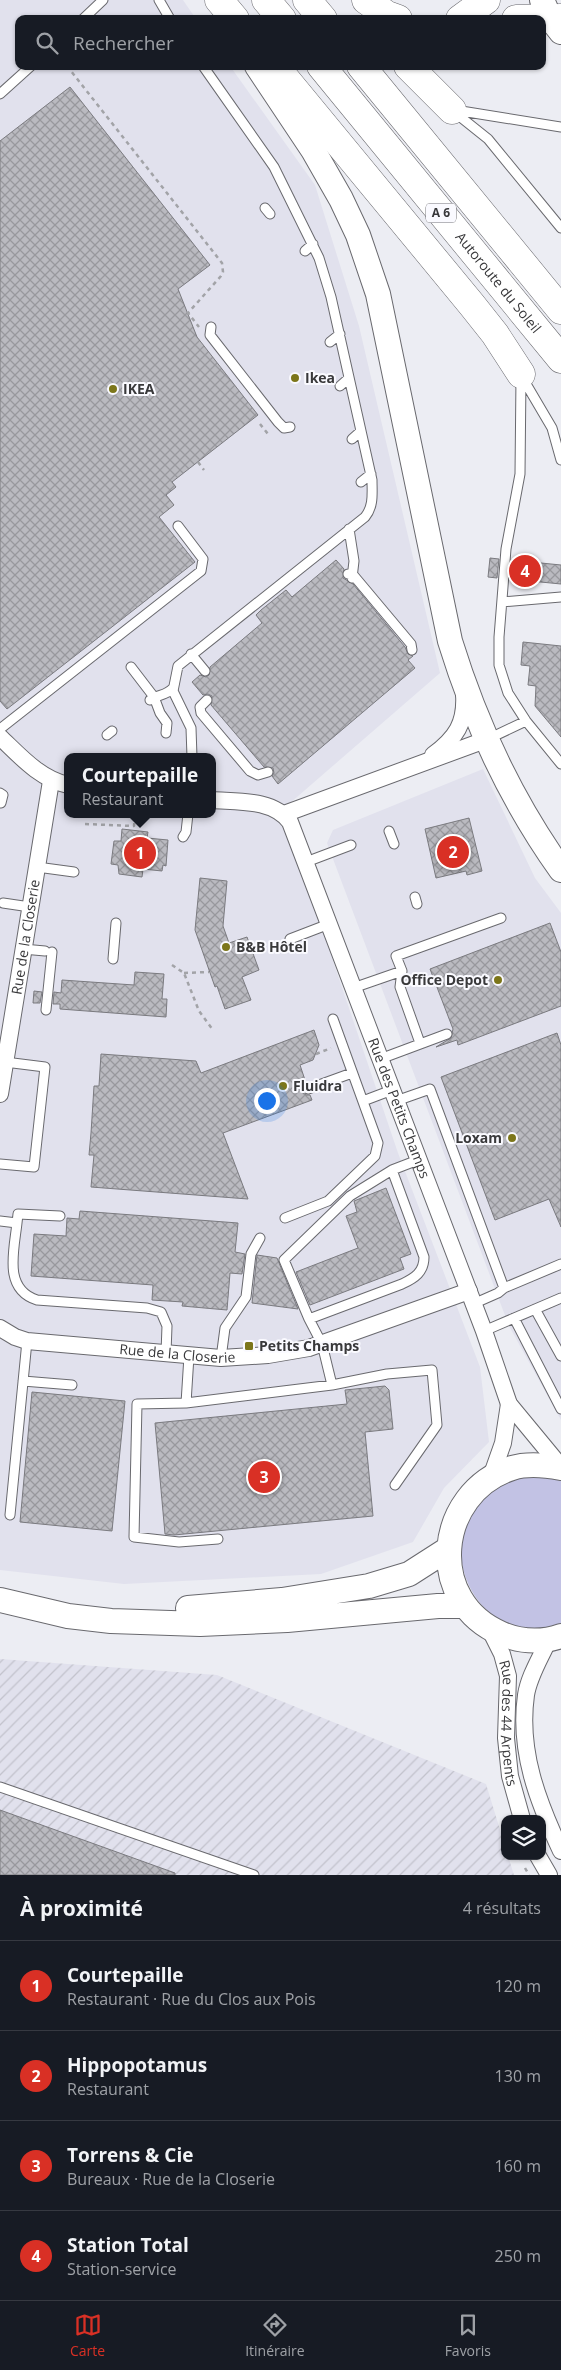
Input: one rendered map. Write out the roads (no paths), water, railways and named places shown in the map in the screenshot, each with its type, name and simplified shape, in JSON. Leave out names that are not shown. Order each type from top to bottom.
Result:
[{"type":"highway","points":[[218,0],[232,15]]},
{"type":"highway","points":[[266,0],[279,15]]},
{"type":"highway","points":[[307,0],[320,15]]},
{"type":"highway","points":[[347,0],[360,15]]},
{"type":"highway","points":[[366,0],[388,15]]},
{"type":"highway","points":[[465,15],[486,0]]},
{"type":"highway","points":[[278,70],[472,305],[495,334],[521,374]]},
{"type":"highway","name":"Autoroute du Soleil","points":[[324,70],[561,359]]},
{"type":"highway","name":"A 6","points":[[365,70],[561,310]]},
{"type":"highway","points":[[412,70],[452,110]]},
{"type":"main road","points":[[215,0],[224,15]]},
{"type":"main road","points":[[260,70],[313,150],[341,199],[358,235],[378,294],[450,641],[462,680],[506,782],[541,842],[561,870]]},
{"type":"main road","points":[[554,1639],[517,1640],[490,1628],[465,1606],[452,1579],[448,1549],[454,1520],[469,1496],[491,1477],[513,1467],[529,1465],[561,1468]]},
{"type":"main road","points":[[24,1604],[112,1609],[199,1608],[282,1600],[369,1586],[409,1574],[448,1549]]},
{"type":"main road","points":[[0,1600],[24,1604],[68,1616],[111,1621],[200,1624],[287,1620],[438,1606],[465,1606]]},
{"type":"street","points":[[422,764],[444,747],[457,733],[465,711],[462,680]]},
{"type":"street","points":[[0,737],[51,781],[64,784]]},
{"type":"street","points":[[216,800],[264,805],[284,814],[488,739]]},
{"type":"street","name":"Rue de la Closerie","points":[[0,1094],[51,781]]},
{"type":"street","name":"Rue des Petits Champs","points":[[284,814],[297,838],[484,1331],[509,1404],[561,1468]]},
{"type":"street","name":"Rue de la Closerie","points":[[0,1328],[15,1337],[27,1341],[221,1358],[268,1355],[322,1344],[471,1298]]},
{"type":"street","name":"Rue des Petits Champs","points":[[491,1477],[503,1443],[509,1404]]},
{"type":"street","name":"Rue des 44 Arpents","points":[[490,1628],[502,1654],[508,1676],[506,1738],[510,1776],[521,1815]]},
{"type":"street","name":"Rue des 44 Arpents","points":[[554,1639],[533,1673],[526,1694],[525,1736],[528,1765],[539,1804],[561,1851]]},
{"type":"street","points":[[540,1860],[549,1875]]},
{"type":"lane","points":[[86,15],[103,0]]},
{"type":"lane","points":[[159,0],[168,15]]},
{"type":"lane","points":[[0,94],[27,70]]},
{"type":"lane","points":[[192,753],[191,728],[174,698],[173,688],[177,668],[191,654],[365,516],[372,507],[370,474],[340,334],[326,282],[312,244],[287,201],[274,167],[206,70]]},
{"type":"lane","points":[[452,110],[561,127]]},
{"type":"lane","points":[[452,110],[488,139],[561,228]]},
{"type":"lane","points":[[304,251],[312,244]]},
{"type":"lane","points":[[318,288],[326,282]]},
{"type":"lane","points":[[211,327],[210,335],[233,359],[263,397],[283,427],[290,427]]},
{"type":"lane","points":[[330,342],[340,334]]},
{"type":"lane","points":[[521,374],[552,428],[561,460]]},
{"type":"lane","points":[[521,374],[520,474],[506,549],[499,665],[508,693],[526,721],[561,764]]},
{"type":"lane","points":[[340,386],[349,378]]},
{"type":"lane","points":[[552,428],[561,434]]},
{"type":"lane","points":[[352,439],[361,431]]},
{"type":"lane","points":[[361,482],[370,474]]},
{"type":"lane","points":[[0,729],[201,571],[203,560],[178,526]]},
{"type":"lane","points":[[349,529],[354,561],[350,576],[352,574],[411,644],[412,650]]},
{"type":"lane","points":[[502,602],[561,597]]},
{"type":"lane","points":[[191,654],[205,671]]},
{"type":"lane","points":[[131,666],[167,724],[166,733]]},
{"type":"lane","points":[[152,699],[166,694],[173,688]]},
{"type":"lane","points":[[207,700],[200,707],[201,713],[250,771],[258,775],[268,772]]},
{"type":"lane","points":[[488,739],[526,721]]},
{"type":"lane","points":[[0,793],[2,795],[1,803]]},
{"type":"lane","points":[[183,837],[186,832],[188,818]]},
{"type":"lane","points":[[389,831],[394,844]]},
{"type":"lane","points":[[306,862],[350,845]]},
{"type":"lane","points":[[37,867],[74,872]]},
{"type":"lane","points":[[2,903],[30,907]]},
{"type":"lane","points":[[420,1044],[400,987],[402,971],[396,956],[501,918]]},
{"type":"lane","points":[[113,959],[116,923]]},
{"type":"lane","points":[[290,938],[329,924]]},
{"type":"lane","points":[[23,949],[49,952],[46,1010]]},
{"type":"lane","points":[[353,988],[402,971]]},
{"type":"lane","points":[[285,1218],[328,1201],[375,1156],[378,1143],[333,1020]]},
{"type":"lane","points":[[380,1059],[447,1034]]},
{"type":"lane","points":[[0,1164],[34,1167],[45,1068],[5,1062]]},
{"type":"lane","points":[[308,1089],[352,1073]]},
{"type":"lane","points":[[363,1101],[430,1090],[504,1288]]},
{"type":"lane","points":[[332,1385],[322,1344],[309,1319],[284,1260],[350,1196],[392,1170],[418,1160]]},
{"type":"lane","points":[[309,1319],[402,1284],[414,1278],[424,1265],[424,1257],[392,1170]]},
{"type":"lane","points":[[60,1216],[18,1214],[13,1268],[15,1280],[26,1297],[37,1300],[147,1308],[161,1312],[167,1326],[166,1354]]},
{"type":"lane","points":[[0,1221],[17,1223]]},
{"type":"lane","points":[[221,1358],[225,1328],[246,1297],[251,1254],[260,1238]]},
{"type":"lane","points":[[471,1298],[498,1293],[504,1288],[561,1264]]},
{"type":"lane","points":[[484,1331],[561,1298]]},
{"type":"lane","points":[[535,1309],[561,1356]]},
{"type":"lane","points":[[514,1318],[561,1409]]},
{"type":"lane","points":[[10,1515],[27,1341]]},
{"type":"lane","points":[[186,1403],[189,1356]]},
{"type":"lane","points":[[218,1539],[179,1542],[134,1537],[138,1404],[186,1403],[332,1385],[387,1374],[432,1370],[437,1425],[395,1485]]},
{"type":"lane","points":[[23,1381],[72,1385]]},
{"type":"lane","points":[[0,1787],[254,1875]]},
{"type":"place","name":"Ikea","points":[[295,378]]},
{"type":"place","name":"IKEA","points":[[113,389]]},
{"type":"place","name":"Station Total","points":[[525,571]]},
{"type":"place","name":"Hippopotamus","points":[[453,852]]},
{"type":"place","name":"Courtepaille","points":[[140,853]]},
{"type":"place","name":"B&B Hôtel","points":[[226,947]]},
{"type":"place","name":"Office Depot","points":[[498,980]]},
{"type":"place","name":"Fluidra","points":[[283,1086]]},
{"type":"place","name":"Loxam","points":[[512,1138]]},
{"type":"place","name":"Petits Champs","points":[[249,1346]]},
{"type":"place","name":"Torrens & Cie","points":[[264,1477]]}]
